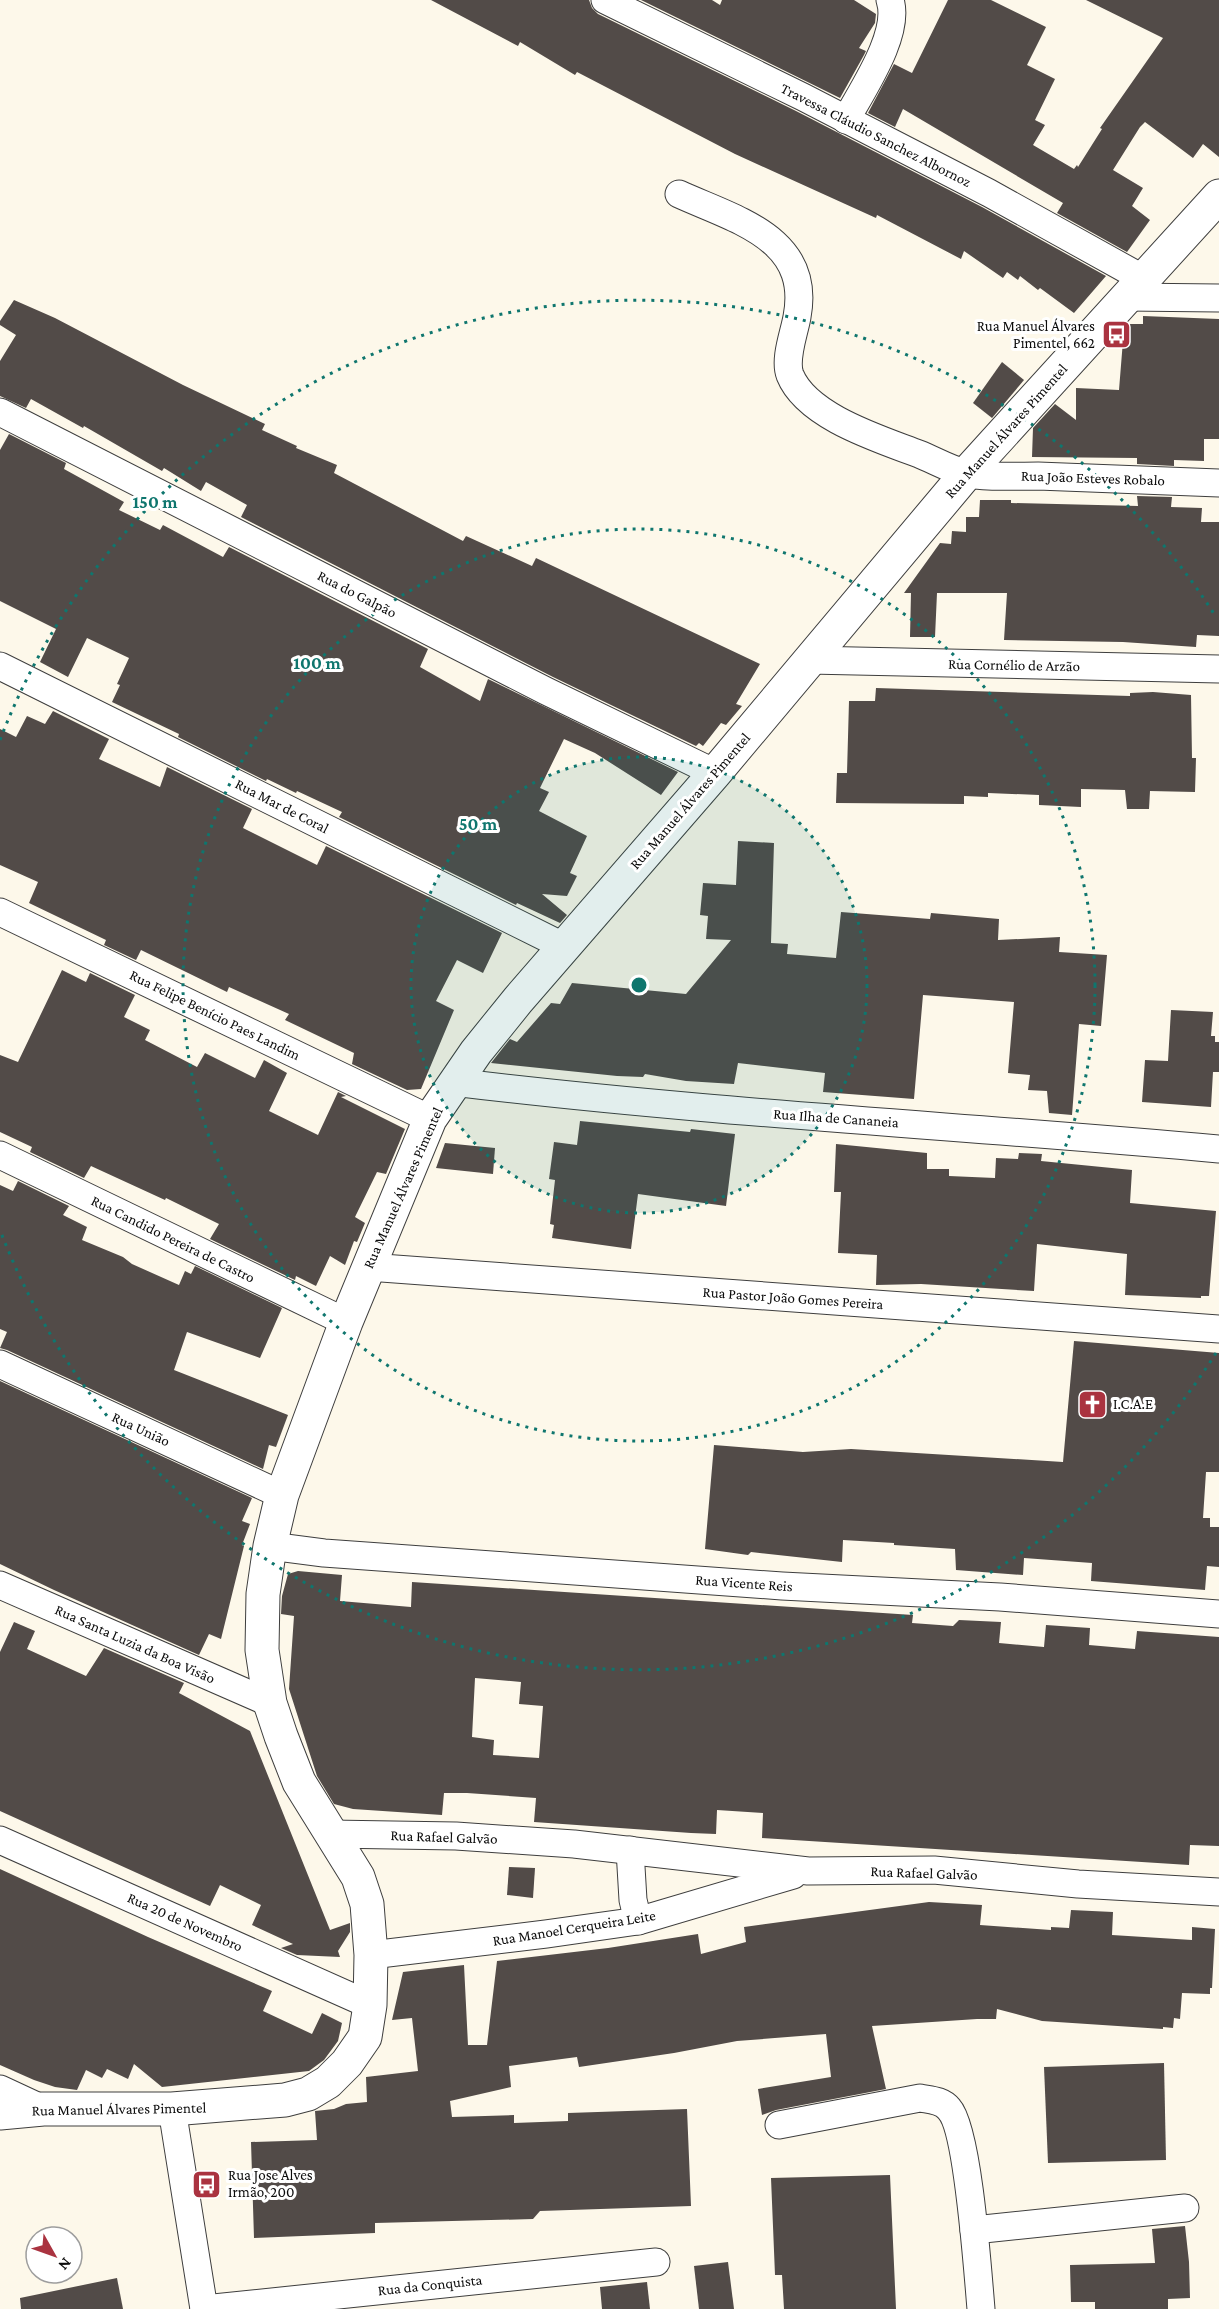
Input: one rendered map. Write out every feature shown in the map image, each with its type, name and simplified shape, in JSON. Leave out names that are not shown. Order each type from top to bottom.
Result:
[{"type":"street","name":"Travessa Cláudio Sanchez Albornoz","points":[[604,0],[989,193],[1134,288]]},
{"type":"street","points":[[846,120],[885,44],[891,24],[891,0]]},
{"type":"street","points":[[679,194],[755,229],[782,249],[792,262],[801,299],[789,360],[789,373],[806,397],[824,411],[855,428],[966,474]]},
{"type":"street","name":"Rua Manuel Álvares Pimentel","points":[[0,2113],[43,2109],[172,2109],[285,2100],[308,2094],[328,2082],[347,2063],[364,2037],[370,2005],[371,1955],[367,1904],[358,1876],[299,1782],[270,1703],[262,1650],[263,1594],[270,1546],[282,1495],[346,1322],[430,1119],[453,1082],[518,1000],[715,773],[966,474],[1219,196]]},
{"type":"street","points":[[1134,288],[1219,298]]},
{"type":"street","name":"Rua do Galpão","points":[[0,412],[546,691],[715,773]]},
{"type":"street","name":"Rua João Esteves Robalo","points":[[966,474],[1219,483]]},
{"type":"street","name":"Rua Cornélio de Arzão","points":[[808,660],[1219,669]]},
{"type":"street","name":"Rua Mar de Coral","points":[[0,666],[565,947]]},
{"type":"street","name":"Rua Felipe Benício Paes Landim","points":[[0,912],[430,1119]]},
{"type":"street","name":"Rua Ilha de Cananeia","points":[[453,1082],[714,1109],[1037,1132],[1219,1149]]},
{"type":"street","name":"Rua Candido Pereira de Castro","points":[[0,1155],[346,1322]]},
{"type":"street","name":"Rua Pastor João Gomes Pereira","points":[[368,1268],[1219,1329]]},
{"type":"street","name":"Rua União","points":[[0,1364],[282,1495]]},
{"type":"street","name":"Rua Vicente Reis","points":[[270,1546],[382,1558],[782,1586],[1000,1597],[1219,1614]]},
{"type":"street","name":"Rua Santa Luzia da Boa Visão","points":[[0,1585],[270,1703]]},
{"type":"street","name":"Rua Rafael Galvão","points":[[330,1834],[456,1836],[630,1850],[808,1871],[934,1870],[1078,1884],[1219,1892]]},
{"type":"street","name":"Rua 20 de Novembro","points":[[0,1840],[370,2005]]},
{"type":"street","points":[[630,1850],[633,1900],[638,1921]]},
{"type":"street","name":"Rua Manoel Cerqueira Leite","points":[[371,1955],[638,1921],[808,1871]]},
{"type":"street","points":[[0,2089],[43,2109]]},
{"type":"street","points":[[780,2125],[920,2098],[939,2101],[951,2109],[960,2134],[974,2230],[981,2309]]},
{"type":"street","points":[[172,2109],[204,2309]]},
{"type":"street","points":[[974,2230],[1185,2208]]},
{"type":"street","name":"Rua da Conquista","points":[[204,2309],[656,2262]]},
{"type":"building","points":[[431,0],[589,0],[592,8],[598,14],[796,111],[982,207],[1106,276],[1074,313],[1020,276],[1018,280],[1007,272],[1003,278],[964,251],[961,259],[877,215],[876,218],[735,154],[577,72],[575,75],[520,42],[518,46]]},
{"type":"building","points":[[641,0],[712,0],[720,5],[722,0],[854,0],[876,14],[875,23],[859,48],[866,51],[840,98]]},
{"type":"building","points":[[948,0],[991,0],[1046,27],[1027,65],[1055,79],[1035,120],[1045,125],[1033,145],[1074,169],[1077,165],[1078,167],[1102,129],[1100,128],[1163,38],[1086,0],[1219,0],[1219,157],[1203,144],[1193,158],[1145,122],[1140,127],[1113,170],[1143,188],[1132,206],[1150,220],[1127,252],[1057,213],[1063,203],[903,109],[895,127],[868,113],[894,64],[912,73]]},
{"type":"building","points":[[14,300],[55,318],[183,385],[265,424],[262,430],[297,446],[296,448],[337,465],[334,473],[463,541],[466,536],[532,566],[536,558],[760,664],[736,704],[742,706],[726,725],[721,723],[703,746],[699,743],[696,746],[553,677],[241,517],[247,505],[206,482],[201,491],[164,468],[162,471],[84,426],[83,428],[31,399],[26,408],[0,396],[0,361],[16,335],[0,325],[0,321]]},
{"type":"building","points":[[1143,316],[1219,319],[1219,439],[1204,439],[1204,461],[1174,460],[1174,466],[1137,464],[1137,458],[1032,457],[1033,428],[1055,404],[1076,420],[1076,388],[1119,390],[1124,328],[1128,324],[1143,324]]},
{"type":"building","points":[[1002,362],[1024,380],[992,418],[973,403]]},
{"type":"building","points":[[9,434],[66,463],[64,469],[124,502],[119,510],[160,530],[163,525],[223,557],[229,547],[428,649],[420,667],[480,701],[488,679],[678,772],[661,795],[595,753],[564,739],[540,788],[549,792],[539,811],[587,836],[570,873],[577,876],[567,896],[542,894],[567,915],[560,923],[517,903],[516,905],[339,817],[342,812],[297,791],[296,793],[267,779],[266,781],[178,737],[179,734],[112,702],[120,685],[117,684],[129,658],[87,638],[68,677],[40,662],[56,629],[0,601],[0,450]]},
{"type":"building","points":[[1137,496],[1172,497],[1171,507],[1202,508],[1201,522],[1219,522],[1219,636],[1197,635],[1196,647],[1123,642],[1004,640],[1007,593],[937,593],[935,637],[910,637],[911,593],[904,593],[940,543],[951,544],[952,531],[966,532],[966,517],[979,517],[980,500],[1011,500],[1011,503],[1138,506]]},
{"type":"building","points":[[876,688],[1130,696],[1130,693],[1153,692],[1191,695],[1192,758],[1196,758],[1195,792],[1150,791],[1149,809],[1127,809],[1125,790],[1081,789],[1081,807],[1039,805],[1039,795],[988,793],[988,797],[964,796],[964,804],[836,803],[837,773],[847,773],[849,701],[875,701]]},
{"type":"building","points":[[53,711],[109,739],[99,759],[160,787],[167,767],[252,809],[243,828],[317,865],[326,846],[502,933],[483,973],[457,960],[436,1001],[454,1010],[421,1089],[407,1090],[352,1064],[354,1053],[285,1020],[289,1014],[229,987],[227,992],[141,950],[136,960],[104,945],[106,940],[29,903],[38,882],[0,865],[0,729],[16,737],[27,716],[45,724]]},
{"type":"building","points":[[738,841],[774,843],[771,943],[788,944],[787,954],[836,958],[841,912],[930,919],[931,913],[999,919],[998,940],[1060,937],[1059,952],[1107,955],[1101,1026],[1079,1024],[1072,1115],[1049,1113],[1047,1091],[1028,1090],[1030,1075],[1008,1073],[1014,1002],[923,995],[914,1099],[823,1092],[825,1073],[738,1063],[734,1084],[686,1081],[645,1074],[643,1077],[617,1076],[491,1063],[510,1039],[517,1042],[551,1003],[560,1004],[572,983],[686,994],[731,940],[706,939],[708,916],[700,915],[703,883],[736,885]]},
{"type":"building","points":[[62,970],[86,982],[90,973],[135,995],[124,1017],[150,1030],[145,1040],[197,1067],[205,1053],[255,1078],[264,1060],[287,1073],[269,1111],[318,1135],[338,1092],[346,1096],[341,1097],[405,1129],[386,1174],[377,1172],[355,1217],[365,1223],[357,1242],[354,1241],[345,1265],[330,1256],[316,1286],[296,1276],[295,1280],[210,1239],[219,1224],[166,1198],[165,1200],[91,1166],[84,1178],[30,1152],[32,1147],[0,1132],[0,1055],[18,1062]]},
{"type":"building","points":[[1171,1010],[1213,1012],[1211,1036],[1215,1036],[1215,1042],[1219,1042],[1219,1072],[1213,1072],[1211,1107],[1142,1102],[1145,1060],[1168,1061]]},
{"type":"building","points":[[580,1121],[735,1134],[726,1206],[638,1194],[631,1249],[552,1238],[554,1225],[550,1224],[555,1180],[549,1179],[554,1142],[577,1145]]},
{"type":"building","points":[[445,1143],[495,1148],[493,1174],[436,1168]]},
{"type":"building","points":[[836,1144],[927,1153],[927,1169],[949,1169],[949,1176],[995,1178],[996,1158],[1018,1159],[1019,1153],[1042,1154],[1041,1161],[1132,1170],[1130,1203],[1216,1211],[1209,1296],[1201,1296],[1201,1298],[1125,1295],[1127,1254],[1037,1244],[1034,1291],[921,1284],[876,1285],[877,1255],[838,1253],[841,1192],[834,1192]]},
{"type":"building","points":[[18,1181],[69,1206],[63,1215],[87,1227],[82,1240],[123,1257],[132,1264],[179,1285],[185,1271],[191,1274],[195,1266],[282,1308],[260,1358],[187,1332],[174,1370],[288,1415],[276,1447],[269,1445],[263,1469],[0,1348],[7,1332],[0,1329],[0,1185],[13,1191]]},
{"type":"building","points":[[1074,1341],[1219,1353],[1219,1472],[1206,1472],[1203,1518],[1210,1518],[1210,1527],[1219,1527],[1219,1567],[1207,1566],[1205,1590],[1091,1581],[1092,1563],[1024,1558],[1023,1575],[956,1570],[955,1549],[894,1545],[894,1543],[843,1540],[842,1562],[751,1552],[748,1555],[705,1549],[714,1445],[803,1452],[851,1449],[1063,1462]]},
{"type":"building","points":[[0,1381],[252,1498],[242,1521],[250,1524],[242,1545],[244,1546],[221,1639],[209,1634],[199,1655],[0,1564]]},
{"type":"building","points":[[298,1571],[342,1575],[340,1601],[411,1607],[412,1582],[913,1615],[912,1623],[953,1626],[959,1620],[1001,1622],[999,1643],[1044,1647],[1046,1625],[1090,1628],[1089,1645],[1135,1649],[1137,1631],[1219,1637],[1219,1846],[1190,1845],[1189,1865],[762,1838],[763,1813],[717,1810],[716,1834],[534,1822],[536,1798],[444,1793],[442,1815],[353,1809],[334,1804],[317,1776],[289,1689],[294,1616],[281,1614],[282,1596],[288,1574]],"holes":[[[475,1678],[521,1682],[519,1704],[543,1706],[539,1758],[493,1755],[494,1740],[472,1737]]]},
{"type":"building","points":[[14,1622],[35,1631],[27,1649],[86,1676],[104,1648],[184,1683],[179,1693],[250,1731],[330,1930],[350,1923],[350,1932],[338,1951],[340,1957],[297,1955],[281,1948],[293,1944],[252,1925],[261,1905],[220,1885],[210,1906],[0,1811],[0,1652]]},
{"type":"building","points":[[509,1867],[535,1868],[533,1898],[507,1895]]},
{"type":"building","points":[[0,1869],[272,1991],[263,2011],[312,2034],[322,2013],[342,2023],[338,2041],[324,2060],[309,2071],[162,2087],[134,2064],[128,2079],[107,2069],[102,2078],[86,2070],[77,2090],[55,2087],[0,2065]]},
{"type":"building","points":[[929,1902],[982,1905],[980,1925],[1051,1930],[1051,1927],[1069,1928],[1071,1910],[1113,1912],[1112,1935],[1192,1940],[1192,1927],[1215,1929],[1212,1988],[1210,1988],[1210,1994],[1182,1993],[1180,2019],[1174,2018],[1173,2028],[1042,2021],[997,2009],[996,2019],[872,2026],[886,2089],[776,2110],[762,2115],[758,2089],[831,2077],[826,2034],[737,2041],[579,2067],[577,2057],[509,2066],[511,2087],[450,2101],[452,2117],[514,2115],[514,2123],[568,2121],[568,2113],[687,2109],[691,2206],[540,2211],[533,2219],[375,2223],[375,2233],[254,2238],[251,2142],[317,2140],[315,2111],[367,2102],[366,2077],[418,2071],[412,2018],[392,2020],[403,1972],[464,1965],[468,2045],[487,2045],[497,1961],[608,1948],[698,1934],[701,1954],[746,1942],[744,1927]]},
{"type":"building","points":[[1164,2063],[1166,2160],[1048,2163],[1044,2067]]},
{"type":"building","points":[[890,2175],[896,2309],[784,2309],[782,2275],[775,2275],[771,2178]]},
{"type":"building","points":[[1185,2226],[1190,2298],[1168,2299],[1168,2309],[1095,2309],[1095,2302],[1071,2302],[1070,2265],[1155,2263],[1152,2229]]},
{"type":"building","points":[[728,2262],[734,2309],[699,2309],[694,2266]]},
{"type":"building","points":[[117,2278],[123,2309],[21,2309],[20,2298]]},
{"type":"building","points":[[647,2282],[650,2309],[602,2309],[600,2287]]},
{"type":"place","name":"Rua Manuel Álvares Pimentel, 662","points":[[1116,335]]},
{"type":"place","name":"I.C.A.E","points":[[1092,1404]]},
{"type":"place","name":"Rua Jose Alves Irmão, 200","points":[[207,2184]]}]
